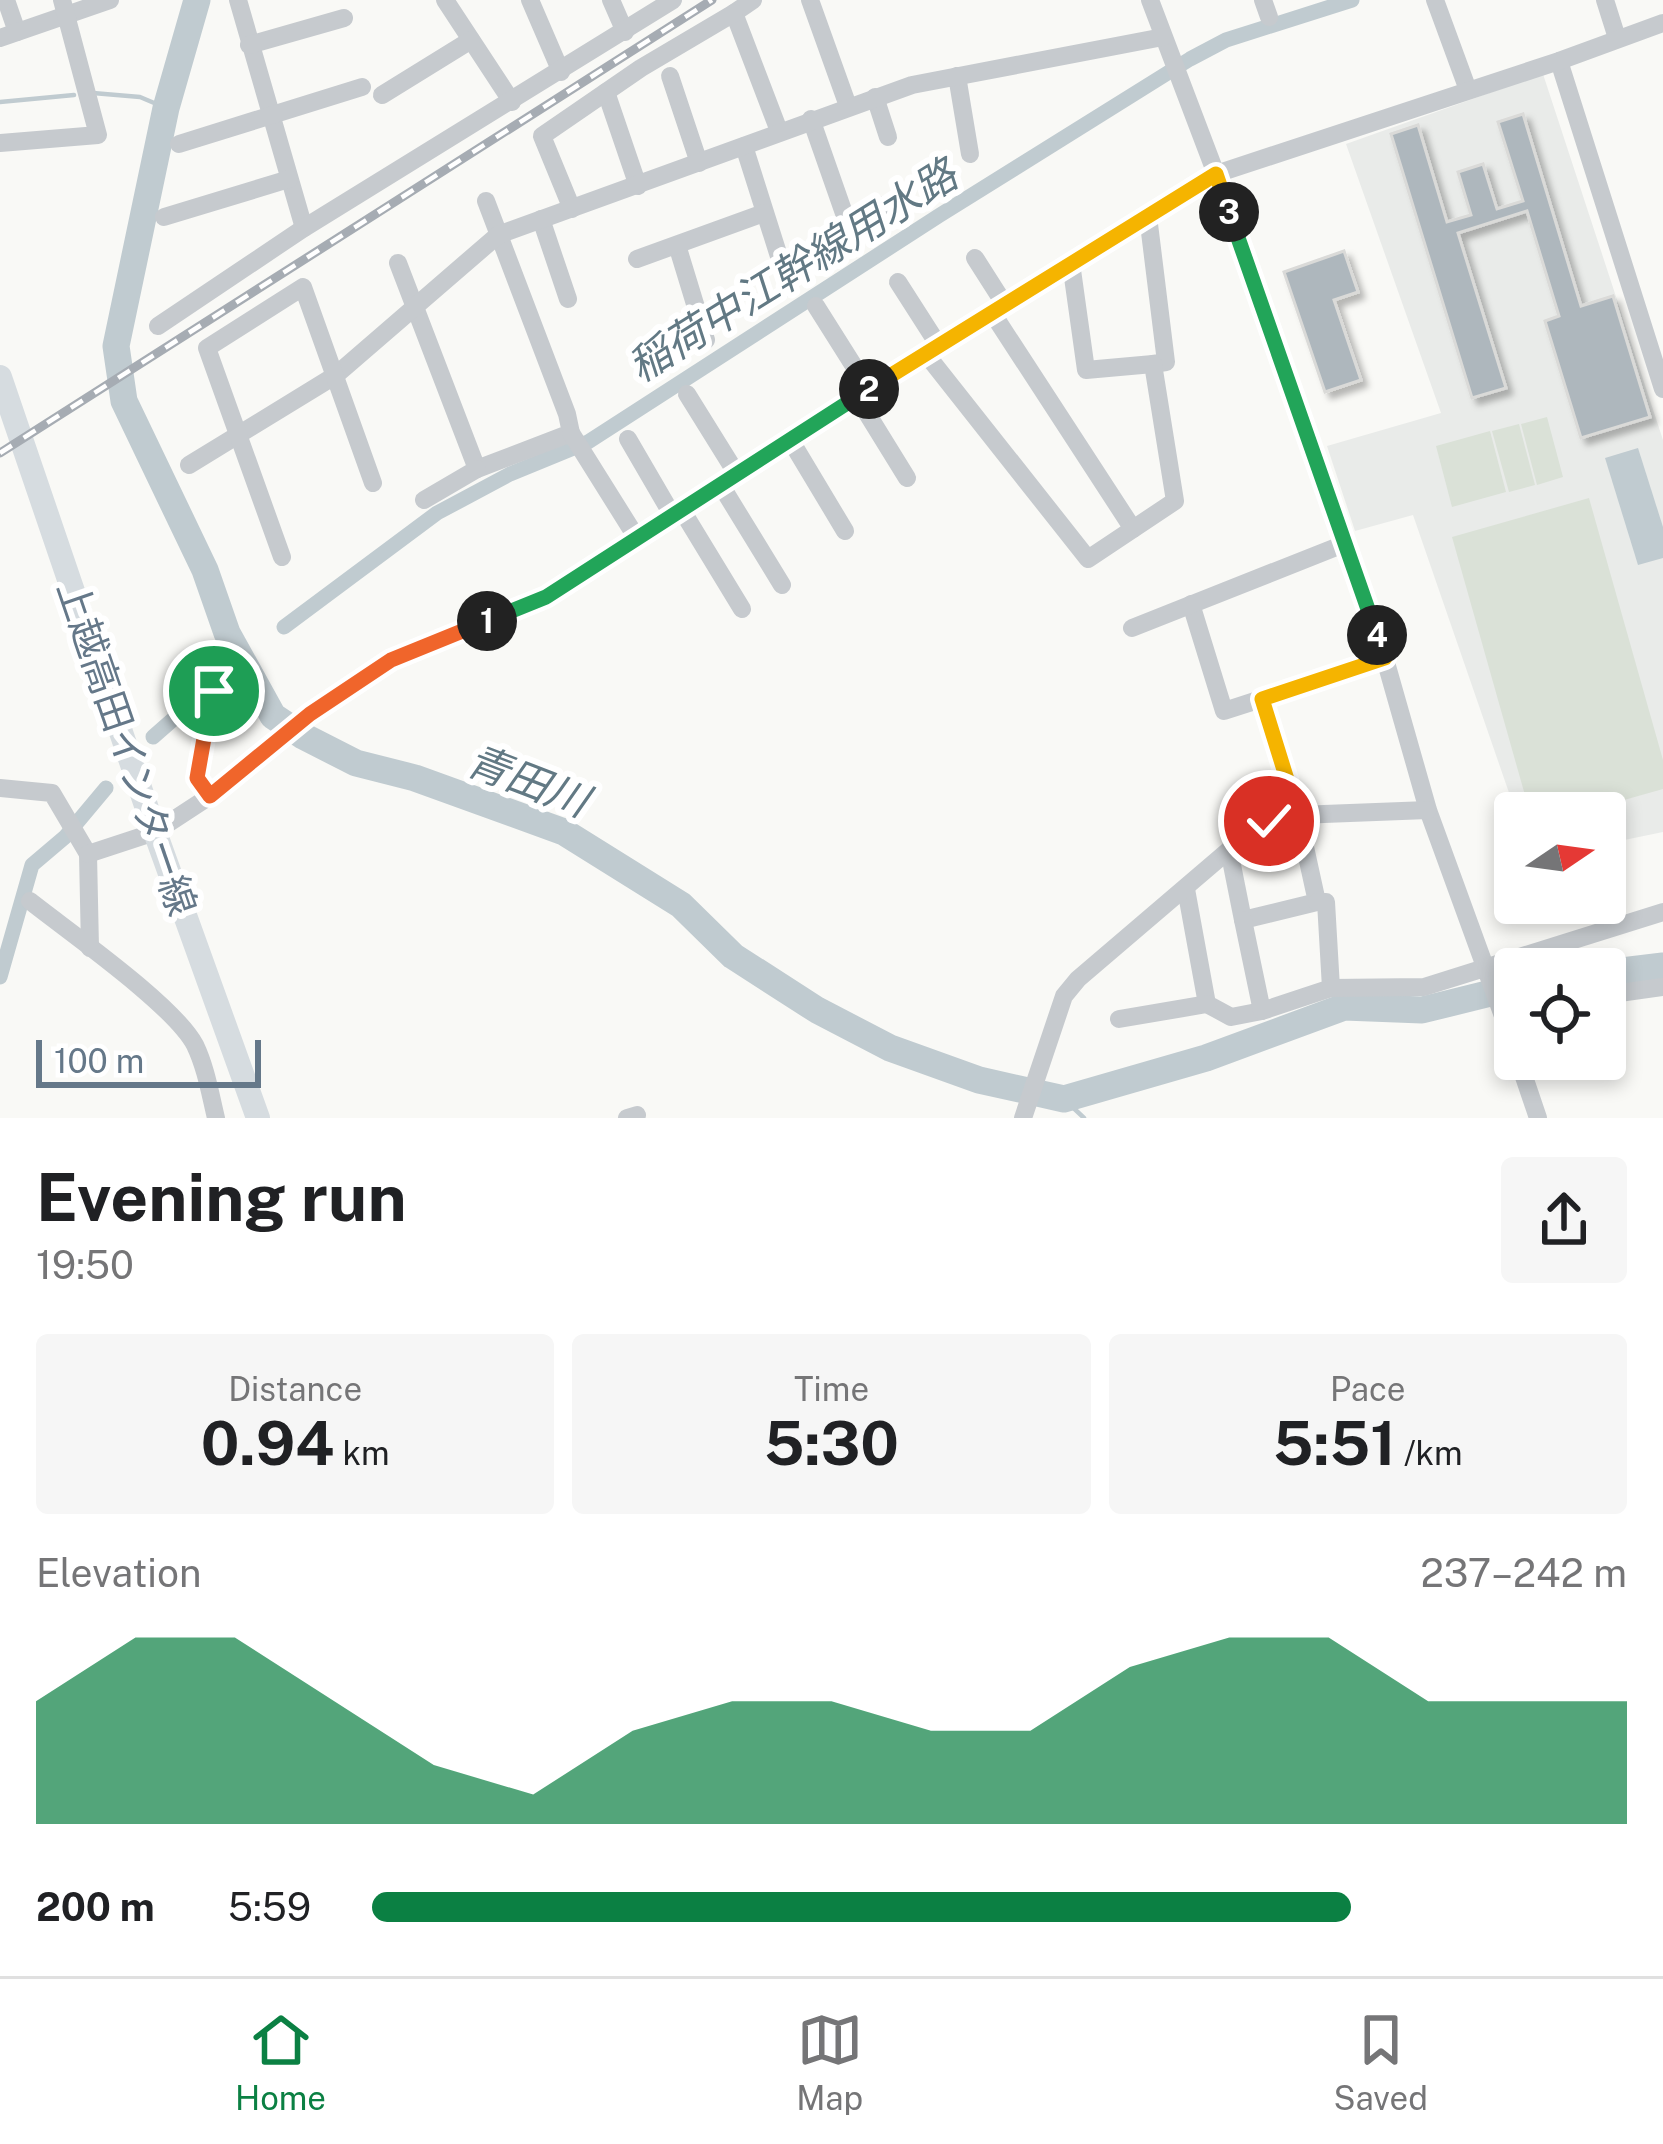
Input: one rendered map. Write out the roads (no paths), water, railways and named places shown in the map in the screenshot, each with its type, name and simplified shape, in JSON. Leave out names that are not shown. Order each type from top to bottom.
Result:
[{"type":"main road","name":"上越高田インター線","points":[[0,377],[258,1118]]},
{"type":"street","points":[[6,0],[9,35],[64,8],[110,0]]},
{"type":"street","points":[[238,0],[304,228]]},
{"type":"street","points":[[445,0],[512,102]]},
{"type":"street","points":[[530,0],[560,72]]},
{"type":"street","points":[[610,0],[625,32]]},
{"type":"street","points":[[158,326],[304,228],[673,0]]},
{"type":"street","points":[[572,209],[542,136],[753,0]]},
{"type":"street","points":[[810,0],[848,106]]},
{"type":"street","points":[[1150,0],[1216,174],[1385,658],[1428,811],[1494,986]]},
{"type":"street","points":[[1435,0],[1468,90]]},
{"type":"street","points":[[1605,0],[1617,38]]},
{"type":"street","points":[[0,143],[98,136],[64,8]]},
{"type":"street","points":[[734,13],[778,131]]},
{"type":"street","points":[[249,45],[344,18]]},
{"type":"street","points":[[88,854],[155,832],[210,796],[310,714],[391,660],[546,597],[1216,174],[1663,23]]},
{"type":"street","points":[[189,465],[336,375],[498,235],[875,97],[957,76],[1163,38]]},
{"type":"street","points":[[382,95],[471,40]]},
{"type":"street","points":[[1559,61],[1663,389]]},
{"type":"street","points":[[670,76],[699,163]]},
{"type":"street","points":[[957,76],[970,154]]},
{"type":"street","points":[[179,144],[362,87]]},
{"type":"street","points":[[606,92],[638,186]]},
{"type":"street","points":[[875,97],[888,137]]},
{"type":"street","points":[[811,119],[846,219],[890,203]]},
{"type":"street","points":[[744,146],[789,288]]},
{"type":"street","points":[[164,217],[290,178]]},
{"type":"street","points":[[486,201],[571,433],[638,540]]},
{"type":"street","points":[[637,259],[764,213]]},
{"type":"street","points":[[1071,263],[1086,370],[1166,362],[1148,216]]},
{"type":"street","points":[[541,219],[568,299]]},
{"type":"street","points":[[677,245],[706,340]]},
{"type":"street","points":[[975,258],[999,310],[1133,529]]},
{"type":"street","points":[[398,263],[477,469]]},
{"type":"street","points":[[898,282],[933,350],[1088,559],[1175,501],[1153,364]]},
{"type":"street","points":[[282,557],[207,348],[303,286],[374,483]]},
{"type":"street","points":[[816,306],[907,478]]},
{"type":"street","points":[[687,394],[782,585]]},
{"type":"street","points":[[424,500],[477,469],[571,433]]},
{"type":"street","points":[[628,439],[742,609]]},
{"type":"street","points":[[791,441],[845,531]]},
{"type":"street","points":[[1132,628],[1344,544]]},
{"type":"street","points":[[1191,604],[1224,711],[1385,658]]},
{"type":"street","points":[[210,796],[197,778],[203,721],[197,711],[214,691]]},
{"type":"street","points":[[1262,699],[1298,815],[1317,902]]},
{"type":"street","points":[[0,788],[52,793],[73,826],[88,854],[90,948]]},
{"type":"street","points":[[1023,1117],[1064,996],[1228,850],[1269,821],[1298,815],[1428,811]]},
{"type":"street","points":[[1228,850],[1262,1011]]},
{"type":"street","points":[[1186,889],[1207,1004]]},
{"type":"street","points":[[30,901],[193,1040],[216,1118]]},
{"type":"street","points":[[1243,920],[1326,902],[1331,988]]},
{"type":"street","points":[[1119,1019],[1207,1004],[1231,1017],[1331,988],[1424,987],[1663,912]]},
{"type":"street","points":[[1626,992],[1663,988]]},
{"type":"street","points":[[204,1067],[236,1056]]},
{"type":"street","points":[[1525,1080],[1538,1118]]},
{"type":"waterway","name":"青田川","points":[[197,0],[166,108],[116,346],[124,401],[205,570],[227,633],[273,716],[356,763],[415,778],[564,832],[681,905],[733,956],[817,1010],[890,1048],[979,1080],[1064,1099],[1206,1058],[1344,1007],[1422,1010],[1494,992]]},
{"type":"waterway","name":"稲荷中江幹線用水路","points":[[284,627],[437,513],[510,474],[588,442],[1190,59],[1226,40],[1352,0]]},
{"type":"waterway","points":[[93,93],[140,97],[166,108]]},
{"type":"waterway","points":[[0,102],[74,95]]},
{"type":"waterway","points":[[206,720],[260,692]]},
{"type":"waterway","name":"稲荷中江幹線用水路","points":[[186,708],[188,712]]},
{"type":"waterway","name":"稲荷中江幹線用水路","points":[[153,737],[186,708]]},
{"type":"waterway","name":"稲荷中江幹線用水路","points":[[0,977],[32,865],[65,837],[106,788]]},
{"type":"waterway","name":"青田川","points":[[1626,970],[1663,966]]},
{"type":"waterway","points":[[1064,1099],[1084,1118]]},
{"type":"railway","points":[[0,453],[712,0]]}]
